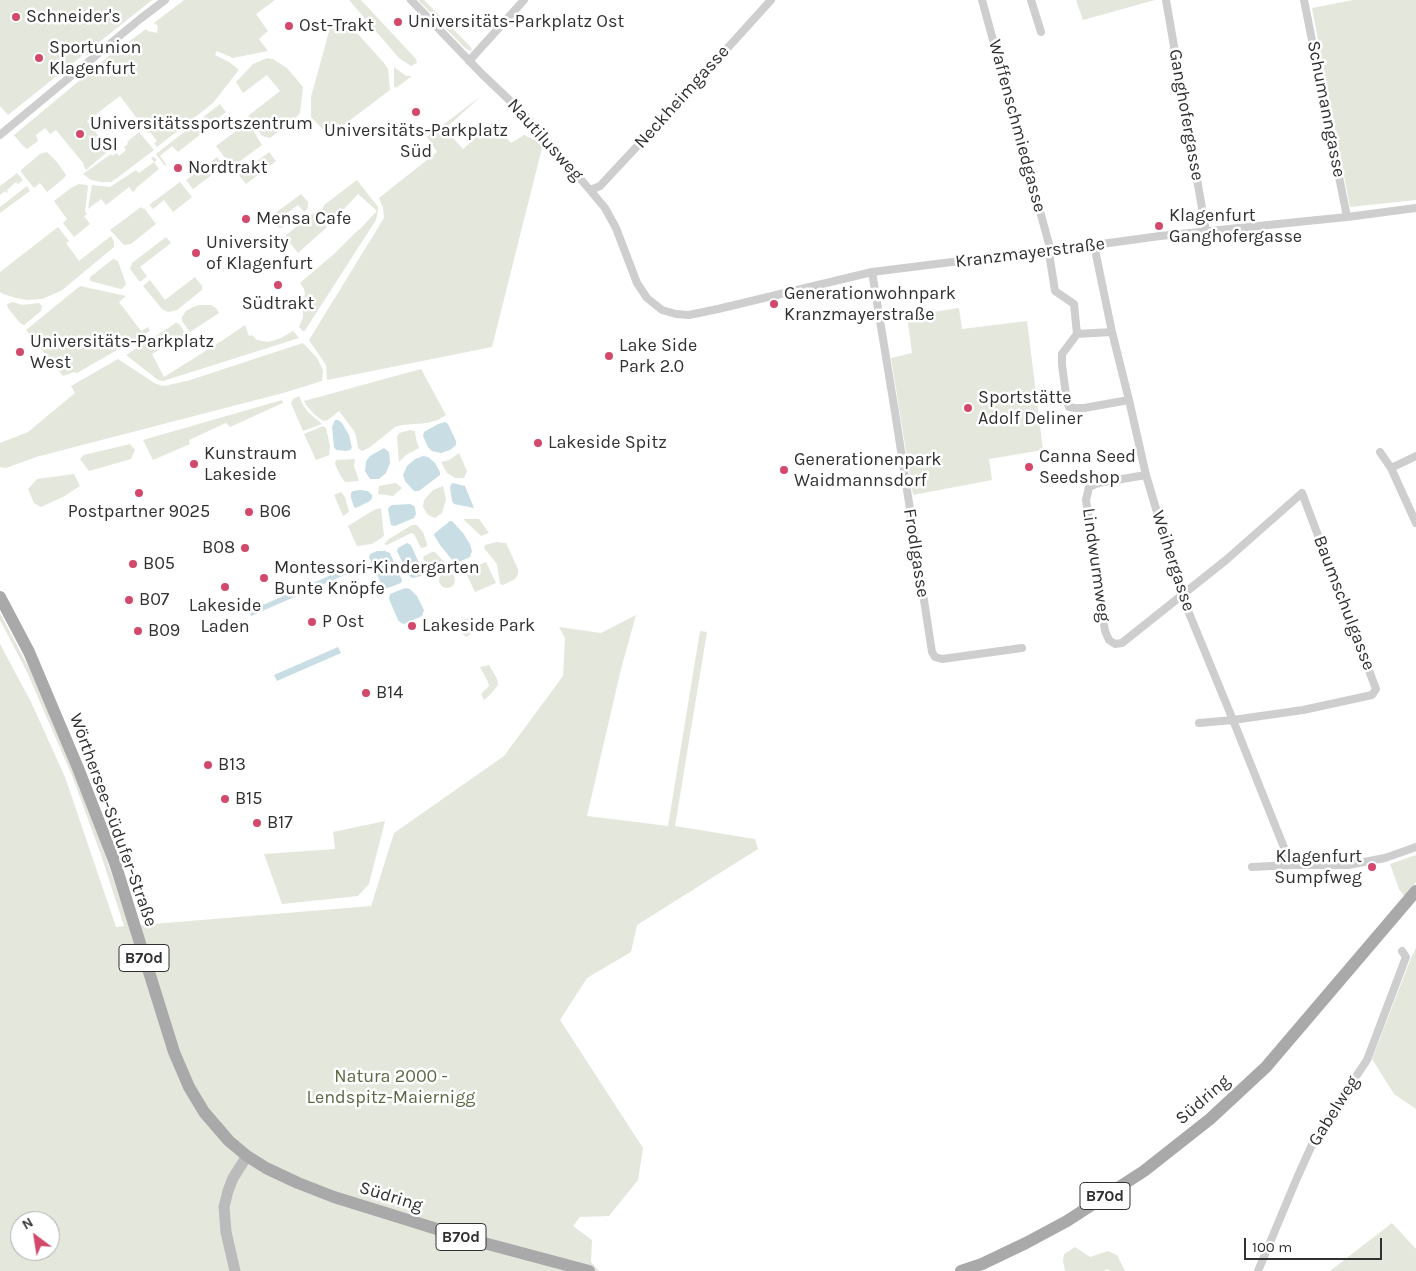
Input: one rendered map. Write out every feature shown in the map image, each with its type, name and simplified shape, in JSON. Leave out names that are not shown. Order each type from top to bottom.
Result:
[{"type":"main road","name":"Wörthersee-Südufer-Straße","points":[[0,596],[29,652],[115,863],[174,1052],[189,1087],[204,1112],[229,1141],[247,1156]]},
{"type":"main road","name":"Südring","points":[[961,1271],[982,1264],[1026,1244],[1067,1221],[1144,1171],[1210,1119],[1266,1067],[1412,896]]},
{"type":"main road","points":[[235,1271],[226,1232],[224,1207],[228,1191],[238,1168],[247,1156]]},
{"type":"main road","name":"Südring","points":[[247,1156],[298,1184],[334,1197],[469,1239],[589,1271]]},
{"type":"street","points":[[0,135],[140,18],[165,0]]},
{"type":"street","name":"Nautilusweg","points":[[411,0],[525,115],[605,208],[616,228],[637,283],[650,301]]},
{"type":"street","points":[[469,60],[524,0]]},
{"type":"street","name":"Neckheimgasse","points":[[590,190],[600,186],[686,95],[771,0]]},
{"type":"street","name":"Waffenschmiedgasse","points":[[982,0],[1049,244],[1055,291],[1074,304],[1077,334]]},
{"type":"street","points":[[1031,0],[1041,32]]},
{"type":"street","name":"Ganghofergasse","points":[[1166,0],[1206,231]]},
{"type":"street","name":"Schumanngasse","points":[[1304,0],[1347,217]]},
{"type":"street","name":"Kranzmayerstraße","points":[[650,301],[662,310],[676,314],[689,314],[872,272],[1049,253],[1094,245],[1206,231],[1416,208]]},
{"type":"street","name":"Weihergasse","points":[[1094,245],[1112,332],[1146,474],[1182,596],[1234,720],[1291,865]]},
{"type":"street","name":"Frodlgasse","points":[[872,272],[932,652],[935,657],[942,659],[1022,648]]},
{"type":"street","points":[[1112,332],[1077,334],[1062,354],[1067,402],[1069,407],[1084,408],[1129,400]]},
{"type":"street","points":[[1380,452],[1391,468],[1416,523]]},
{"type":"street","points":[[1391,468],[1416,456]]},
{"type":"street","name":"Lindwurmweg","points":[[1146,474],[1098,483],[1089,487],[1086,500],[1105,631],[1109,640],[1114,644],[1122,643],[1182,596]]},
{"type":"street","name":"Baumschulgasse","points":[[1182,596],[1302,493],[1376,689],[1372,695],[1302,710],[1198,723]]},
{"type":"street","points":[[1252,867],[1365,862],[1385,858],[1416,847]]},
{"type":"street","name":"Gabelweg","points":[[1258,1271],[1296,1178],[1315,1138],[1367,1060],[1406,957],[1402,951]]},
{"type":"green space","name":"Sportunion Klagenfurt","points":[[0,0],[152,0],[8,115],[0,106]]},
{"type":"green space","points":[[184,0],[275,0],[256,14],[268,31],[259,39],[268,51],[233,58],[217,51],[215,55],[229,62],[238,71],[213,103],[157,147],[154,143],[157,141],[150,132],[148,133],[120,96],[87,121],[106,146],[110,148],[86,170],[84,164],[56,130],[50,134],[45,128],[36,135],[38,141],[27,149],[23,146],[14,135],[109,56],[146,29],[157,33],[158,26],[154,23]]},
{"type":"green space","points":[[349,0],[361,0],[416,59],[417,63],[411,66],[399,58]]},
{"type":"green space","points":[[418,0],[424,0],[471,47],[472,51],[466,49]]},
{"type":"green space","points":[[1076,0],[1155,0],[1083,20]]},
{"type":"green space","points":[[1353,0],[1416,0],[1416,200],[1350,207],[1312,8]]},
{"type":"green space","points":[[337,20],[343,20],[349,24],[384,63],[388,69],[390,90],[329,136],[311,117],[311,97],[331,24]]},
{"type":"green space","points":[[267,58],[273,59],[287,68],[303,87],[300,113],[270,138],[262,136],[248,116],[280,91],[267,75],[243,93],[236,82],[253,64]]},
{"type":"green space","points":[[394,67],[406,76],[412,76],[396,88],[394,86]]},
{"type":"green space","points":[[481,96],[445,129],[463,149],[493,122],[511,143],[524,135],[543,144],[492,347],[327,380],[326,365],[309,340],[384,218],[379,198],[437,152],[427,137]]},
{"type":"green space","points":[[220,104],[226,112],[203,130],[201,134],[178,152],[172,146],[160,156],[166,164],[165,166],[156,154]]},
{"type":"green space","points":[[248,122],[262,145],[232,167],[216,146]]},
{"type":"green space","points":[[139,132],[154,150],[117,178],[111,182],[102,182],[91,180],[83,174],[111,154],[112,156],[117,153],[119,156],[126,150],[124,147],[128,144],[127,142]]},
{"type":"green space","points":[[47,152],[66,175],[47,192],[40,183],[34,188],[21,170],[40,154]]},
{"type":"green space","points":[[269,152],[276,161],[246,184],[239,175]]},
{"type":"green space","points":[[217,157],[224,166],[193,189],[186,180]]},
{"type":"green space","points":[[154,162],[159,169],[133,192],[129,187],[106,205],[101,199],[88,209],[92,185],[110,187],[136,170],[139,173]]},
{"type":"green space","points":[[17,173],[23,180],[18,184],[16,182],[7,190],[8,192],[6,193],[5,191],[0,195],[0,186]]},
{"type":"green space","points":[[357,180],[378,207],[376,220],[304,332],[299,327],[303,317],[305,294],[300,283],[335,253],[377,211],[358,194],[331,223],[322,211],[324,205]]},
{"type":"green space","points":[[180,182],[192,197],[173,212],[164,200],[153,209],[149,205]]},
{"type":"green space","points":[[79,184],[87,185],[88,187],[85,211],[87,214],[84,216],[90,224],[74,237],[63,223],[67,219],[54,201]]},
{"type":"green space","points":[[27,186],[30,191],[0,213],[0,207]]},
{"type":"green space","points":[[301,194],[308,202],[308,208],[304,212],[298,205],[282,217],[287,224],[282,228],[278,227],[270,217]]},
{"type":"green space","points":[[141,207],[144,208],[156,224],[131,244],[124,245],[110,230]]},
{"type":"green space","points":[[314,213],[318,215],[327,227],[298,253],[286,238],[286,235]]},
{"type":"green space","points":[[58,227],[69,241],[66,243],[79,261],[111,236],[114,247],[61,291],[42,299],[27,300],[0,292],[0,272]]},
{"type":"green space","points":[[166,237],[171,243],[140,267],[147,276],[140,282],[130,269],[132,263]]},
{"type":"green space","points":[[113,259],[118,261],[126,284],[124,287],[121,289],[90,281],[90,277]]},
{"type":"green space","points":[[195,277],[202,286],[202,290],[177,310],[168,312],[162,309],[143,286],[150,280],[165,300]]},
{"type":"green space","points":[[80,286],[126,296],[119,302],[141,331],[148,327],[150,331],[77,373],[74,372],[63,376],[26,330]]},
{"type":"green space","points":[[13,302],[22,305],[39,303],[42,306],[41,311],[24,325],[20,323],[8,308],[7,304]]},
{"type":"green space","points":[[199,305],[211,305],[219,313],[190,332],[182,321],[182,317],[186,311]]},
{"type":"green space","name":"Sportstätte Adolf Deliner","points":[[959,308],[962,329],[1027,321],[1043,450],[989,459],[992,480],[913,495],[891,358],[912,353],[907,316]]},
{"type":"green space","points":[[176,323],[179,324],[186,334],[152,354],[164,377],[245,325],[249,336],[252,335],[257,340],[268,342],[281,338],[293,331],[299,338],[163,381],[158,380],[126,355]]},
{"type":"green space","points":[[303,343],[317,358],[323,370],[322,381],[283,393],[36,457],[6,468],[0,467],[0,443],[28,432],[75,393],[71,386],[118,359],[156,384],[164,386],[187,381]]},
{"type":"green space","points":[[421,369],[446,415],[438,420],[427,423],[395,427],[369,448],[362,451],[358,448],[354,431],[339,411],[328,420],[323,421],[314,414],[304,401]]},
{"type":"green space","points":[[299,396],[308,412],[322,424],[303,431],[291,403],[293,399]]},
{"type":"green space","points":[[282,400],[283,403],[230,427],[226,423],[189,440],[190,444],[153,460],[143,440]]},
{"type":"green space","points":[[323,426],[326,428],[330,446],[329,455],[316,460],[304,434]]},
{"type":"green space","points":[[410,430],[415,431],[419,448],[406,455],[399,462],[397,437],[399,433]]},
{"type":"green space","points":[[130,444],[135,450],[131,459],[89,471],[80,459],[84,455]]},
{"type":"green space","points":[[459,453],[467,471],[464,478],[455,478],[447,473],[441,462],[449,460]]},
{"type":"green space","points":[[355,459],[354,466],[359,481],[345,482],[335,464],[336,460]]},
{"type":"green space","points":[[74,474],[80,486],[63,497],[41,507],[34,503],[28,489],[37,479]]},
{"type":"green space","points":[[396,483],[402,488],[393,496],[378,494],[379,486]]},
{"type":"green space","points":[[443,486],[446,499],[442,513],[435,518],[428,515],[423,507],[424,500],[433,490]]},
{"type":"green space","points":[[341,492],[345,497],[349,512],[343,516],[334,495]]},
{"type":"green space","points":[[380,508],[384,536],[372,544],[357,546],[348,526]]},
{"type":"green space","points":[[463,519],[479,519],[489,533],[481,536]]},
{"type":"green space","points":[[412,525],[417,525],[423,532],[427,544],[426,547],[421,548],[414,534],[411,533],[387,545],[384,544],[389,539]]},
{"type":"green space","points":[[496,542],[506,543],[518,569],[515,579],[503,585],[500,584],[497,564],[484,548],[485,545]]},
{"type":"green space","points":[[435,552],[445,563],[444,566],[433,573],[430,572],[423,558]]},
{"type":"green space","points":[[486,562],[496,583],[475,592],[465,571]]},
{"type":"green space","points":[[444,572],[450,572],[455,577],[453,586],[444,588],[439,583],[439,577]]},
{"type":"green space","name":"Natura 2000 - Lendspitz-Maiernigg","points":[[0,613],[30,670],[77,777],[129,926],[371,906],[394,833],[504,756],[563,676],[565,638],[559,627],[601,633],[636,615],[621,669],[587,816],[668,826],[700,631],[707,632],[675,826],[755,839],[758,849],[637,925],[631,952],[587,978],[560,1020],[643,1148],[638,1180],[609,1216],[580,1217],[573,1226],[592,1240],[591,1262],[599,1271],[0,1271],[0,644],[31,702],[65,777],[116,927],[124,926],[73,778],[27,672],[0,620]]},
{"type":"green space","points":[[468,618],[471,634],[466,637],[459,631],[458,622]]},
{"type":"green space","points":[[489,665],[497,679],[498,685],[484,700],[481,694],[489,686],[480,667]]},
{"type":"green space","points":[[385,821],[369,884],[358,896],[282,904],[264,854],[335,849],[333,832]]},
{"type":"green space","points":[[1416,855],[1416,882],[1404,896],[1399,889],[1390,864]]},
{"type":"green space","points":[[1416,948],[1416,1109],[1394,1094],[1372,1059]]},
{"type":"green space","points":[[1392,1223],[1416,1249],[1416,1271],[1330,1271]]},
{"type":"green space","points":[[1075,1247],[1090,1257],[1108,1251],[1117,1255],[1125,1271],[1110,1271],[1107,1269],[1104,1271],[1065,1271],[1064,1254]]},
{"type":"water","points":[[335,420],[342,423],[349,435],[352,448],[350,450],[336,450],[334,447],[332,427]]},
{"type":"water","points":[[445,422],[448,424],[456,445],[450,450],[441,453],[432,451],[423,436],[424,432]]},
{"type":"water","points":[[384,448],[389,452],[390,463],[386,473],[379,479],[370,479],[365,471],[366,461],[370,456]]},
{"type":"water","points":[[423,456],[428,457],[435,463],[440,475],[419,491],[414,491],[405,481],[403,475],[407,466],[415,459]]},
{"type":"water","points":[[453,483],[465,486],[474,508],[454,504],[450,487]]},
{"type":"water","points":[[360,490],[368,491],[372,498],[356,508],[351,498],[351,493]]},
{"type":"water","points":[[410,504],[415,508],[416,514],[414,518],[395,526],[391,525],[389,507],[392,505]]},
{"type":"water","points":[[450,521],[463,533],[472,551],[470,557],[459,562],[453,561],[434,535]]},
{"type":"water","points":[[407,543],[411,545],[423,572],[421,576],[413,578],[409,576],[397,551],[398,548]]},
{"type":"water","points":[[377,551],[390,553],[402,580],[401,583],[383,588],[369,557],[370,554]]},
{"type":"water","points":[[347,568],[349,573],[251,616],[249,611]]},
{"type":"water","points":[[405,588],[410,589],[417,596],[424,610],[422,616],[404,624],[398,620],[389,599],[390,594]]},
{"type":"water","points":[[338,647],[341,653],[277,681],[274,675]]},
{"type":"place","name":"Schneider's","points":[[16,17]]},
{"type":"place","name":"Universitäts-Parkplatz Ost","points":[[398,22]]},
{"type":"place","name":"Ost-Trakt","points":[[289,26]]},
{"type":"place","name":"Sportunion Klagenfurt","points":[[39,58]]},
{"type":"place","name":"Universitäts-Parkplatz Süd","points":[[416,112]]},
{"type":"place","name":"Universitätssportszentrum USI","points":[[80,134]]},
{"type":"place","name":"Nordtrakt","points":[[178,168]]},
{"type":"place","name":"Mensa Cafe","points":[[246,219]]},
{"type":"place","name":"Klagenfurt Ganghofergasse","points":[[1159,226]]},
{"type":"place","name":"University of Klagenfurt","points":[[196,253]]},
{"type":"place","name":"Südtrakt","points":[[278,285]]},
{"type":"place","name":"Generationwohnpark Kranzmayerstraße","points":[[774,304]]},
{"type":"place","name":"Universitäts-Parkplatz West","points":[[20,352]]},
{"type":"place","name":"Lake Side Park 2.0","points":[[609,356]]},
{"type":"place","name":"Sportstätte Adolf Deliner","points":[[968,408]]},
{"type":"place","name":"Lakeside Spitz","points":[[538,443]]},
{"type":"place","name":"Kunstraum Lakeside","points":[[194,464]]},
{"type":"place","name":"Canna Seed Seedshop","points":[[1029,467]]},
{"type":"place","name":"Generationenpark Waidmannsdorf","points":[[784,470]]},
{"type":"place","name":"Postpartner 9025","points":[[139,493]]},
{"type":"place","name":"B06","points":[[249,512]]},
{"type":"place","name":"B08","points":[[245,548]]},
{"type":"place","name":"B05","points":[[133,564]]},
{"type":"place","name":"Montessori-Kindergarten Bunte Knöpfe","points":[[264,578]]},
{"type":"place","name":"Lakeside Laden","points":[[225,587]]},
{"type":"place","name":"B07","points":[[129,600]]},
{"type":"place","name":"P Ost","points":[[312,622]]},
{"type":"place","name":"Lakeside Park","points":[[412,626]]},
{"type":"place","name":"B09","points":[[138,631]]},
{"type":"place","name":"B14","points":[[366,693]]},
{"type":"place","name":"B13","points":[[208,765]]},
{"type":"place","name":"B15","points":[[225,799]]},
{"type":"place","name":"B17","points":[[257,823]]},
{"type":"place","name":"Klagenfurt Sumpfweg","points":[[1372,867]]}]
